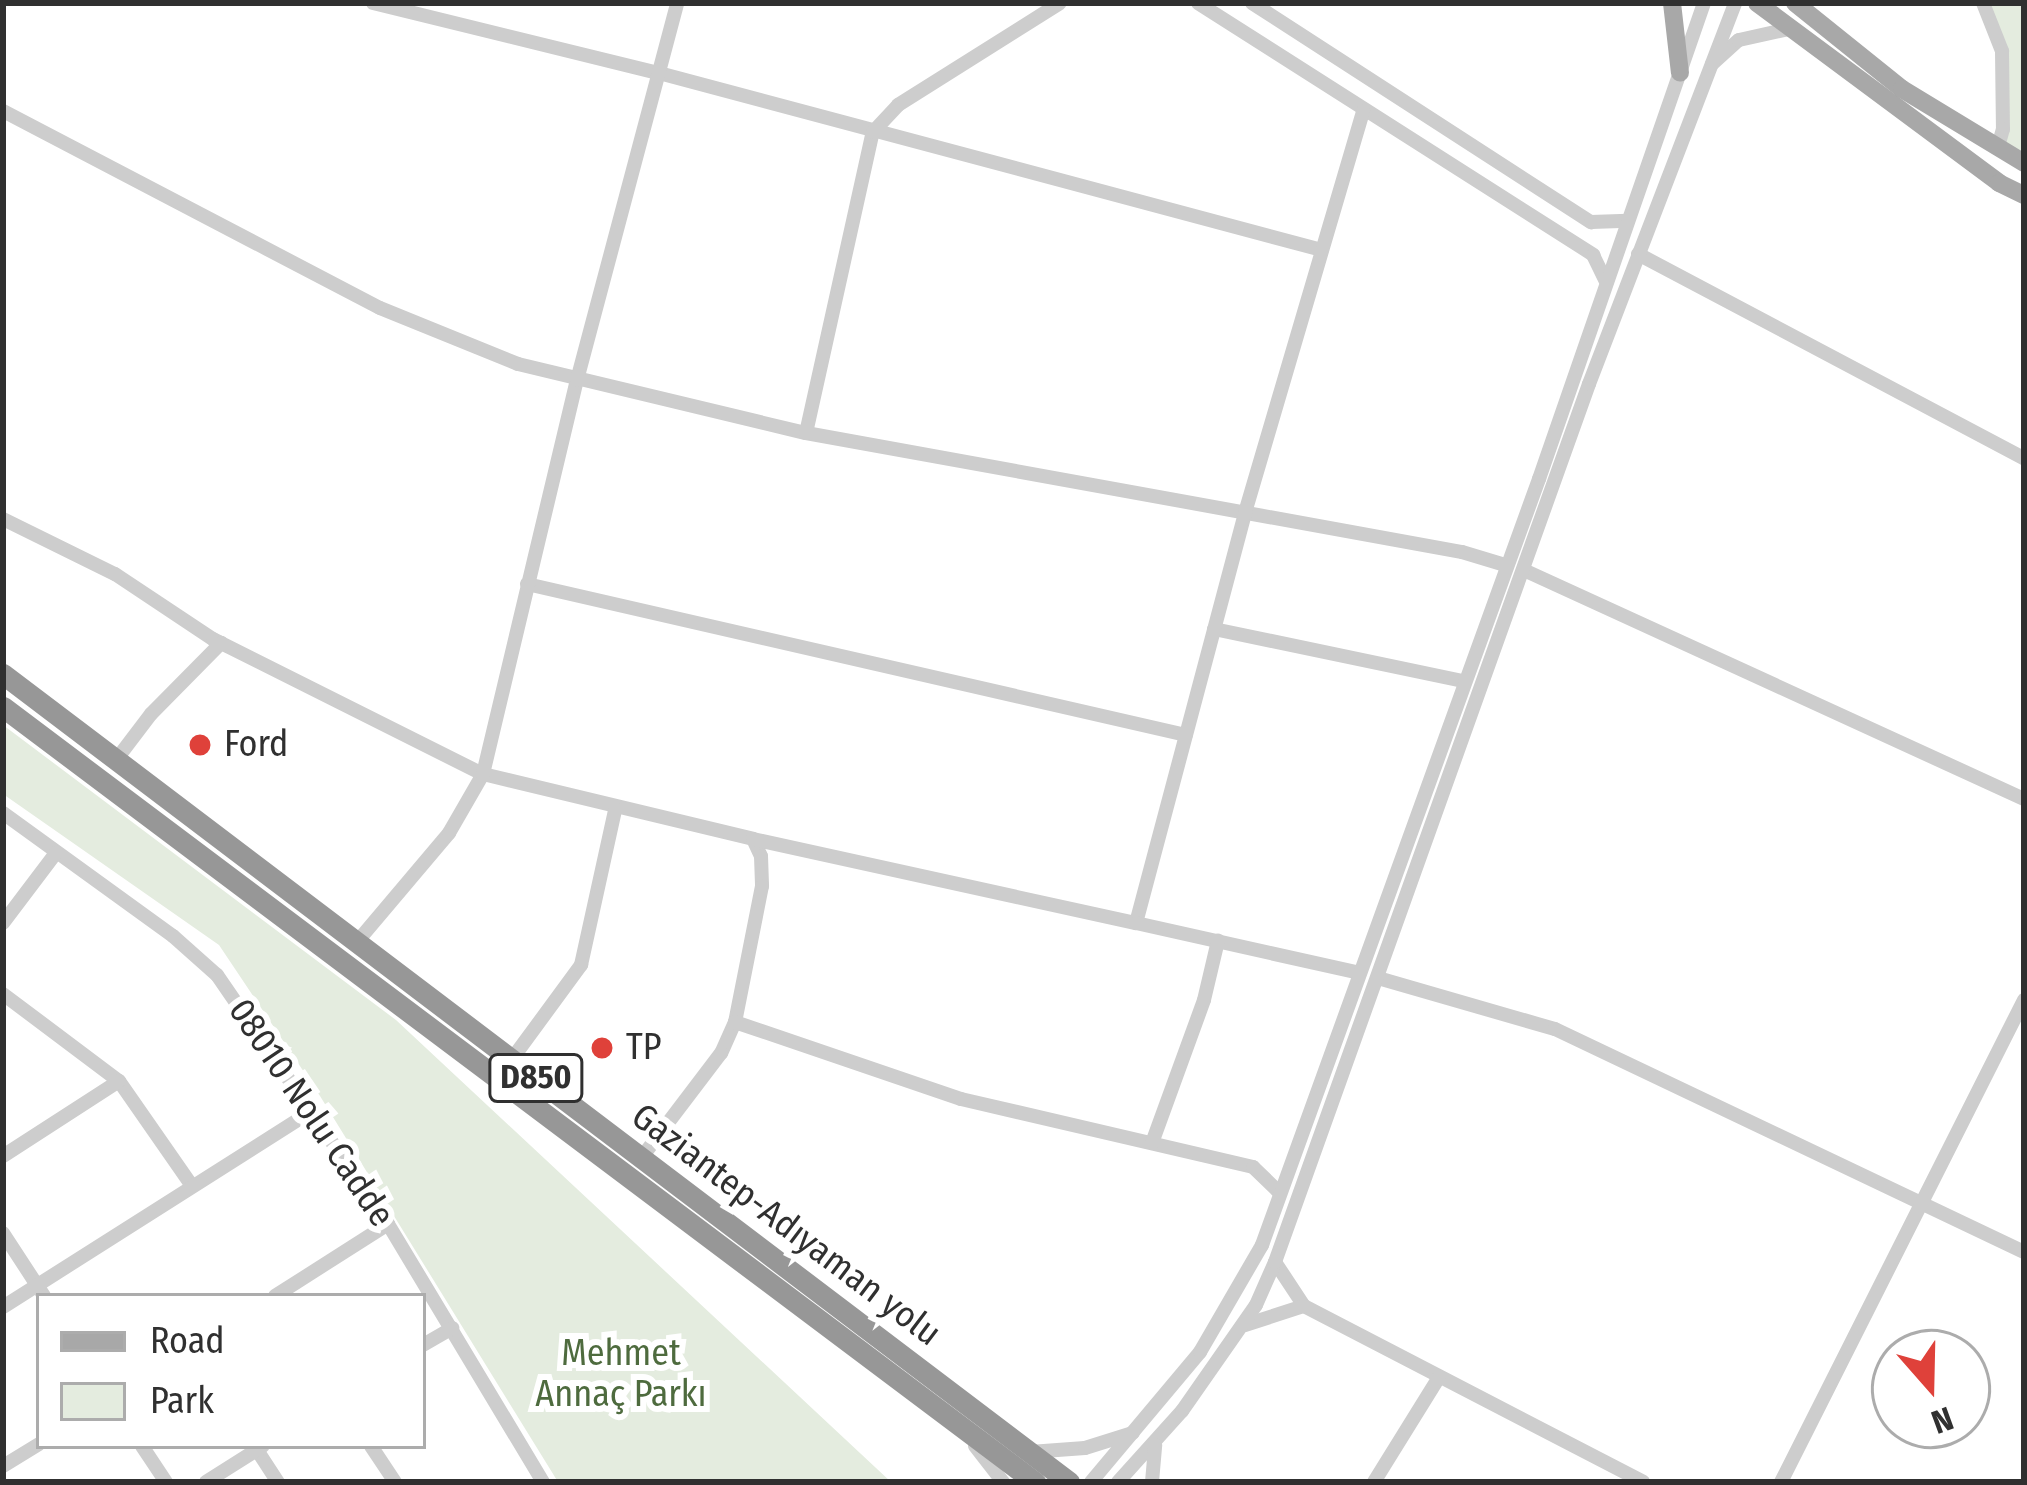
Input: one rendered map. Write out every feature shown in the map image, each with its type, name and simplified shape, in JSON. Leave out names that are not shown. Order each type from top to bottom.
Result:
[{"type":"highway","name":"Gaziantep-Adıyaman yolu","points":[[3,674],[1069,1482]]},
{"type":"highway","name":"Gaziantep-Adıyaman yolu","points":[[3,707],[963,1433],[1035,1482]]},
{"type":"main road","points":[[1672,3],[1680,73]]},
{"type":"main road","points":[[1757,3],[1999,183],[2024,195]]},
{"type":"main road","points":[[1795,3],[1902,89],[2024,163]]},
{"type":"street","points":[[373,3],[659,73],[1322,250]]},
{"type":"street","points":[[357,942],[449,833],[483,774],[577,380],[677,3]]},
{"type":"street","points":[[806,433],[873,132],[898,105],[1060,3]]},
{"type":"street","points":[[1198,3],[1593,255],[1605,280]]},
{"type":"street","points":[[1252,3],[1591,223],[1628,221]]},
{"type":"street","points":[[1091,1482],[1220,1322],[1262,1245],[1704,3]]},
{"type":"street","points":[[1118,1482],[1155,1445],[1240,1327],[1275,1262],[1638,254],[1735,3]]},
{"type":"street","points":[[1983,3],[2002,51],[2003,129],[1998,147]]},
{"type":"street","points":[[1708,67],[1739,40],[1793,28]]},
{"type":"street","points":[[3,111],[380,308],[518,364],[806,433],[1462,552],[1505,566]]},
{"type":"street","points":[[1136,922],[1244,516],[1363,111]]},
{"type":"street","points":[[1638,254],[2024,458]]},
{"type":"street","points":[[3,519],[115,574],[220,643],[483,774],[615,809],[1359,973]]},
{"type":"street","points":[[1526,572],[2024,800]]},
{"type":"street","points":[[527,584],[1186,735]]},
{"type":"street","points":[[1214,629],[1462,681]]},
{"type":"street","points":[[116,760],[151,714],[220,643]]},
{"type":"street","points":[[512,1059],[581,964],[615,809]]},
{"type":"street","name":"08010 Nolu Cadde","points":[[3,813],[173,936],[217,975],[388,1224],[543,1482]]},
{"type":"street","points":[[642,1157],[722,1053],[735,1022],[762,886],[761,856],[753,839]]},
{"type":"street","points":[[3,923],[56,853]]},
{"type":"street","points":[[1152,1142],[1204,1000],[1218,941]]},
{"type":"street","points":[[1378,979],[1556,1029],[2024,1252]]},
{"type":"street","points":[[3,994],[119,1081],[192,1186]]},
{"type":"street","points":[[1780,1482],[2024,1000]]},
{"type":"street","points":[[735,1022],[962,1099],[1253,1167],[1280,1192]]},
{"type":"street","points":[[3,1156],[119,1081]]},
{"type":"street","points":[[3,1307],[40,1290],[312,1111]]},
{"type":"street","points":[[280,1293],[388,1224]]},
{"type":"street","points":[[3,1233],[40,1290]]},
{"type":"street","points":[[1275,1262],[1304,1306],[1643,1482]]},
{"type":"street","points":[[1240,1327],[1264,1315],[1304,1306]]},
{"type":"street","points":[[426,1343],[452,1328]]},
{"type":"street","points":[[1374,1482],[1438,1377]]},
{"type":"street","points":[[963,1433],[1003,1482]]},
{"type":"street","points":[[1030,1452],[1085,1448],[1133,1433]]},
{"type":"street","points":[[1152,1482],[1155,1445]]},
{"type":"street","points":[[3,1466],[36,1446]]},
{"type":"street","points":[[144,1449],[166,1482]]},
{"type":"street","points":[[206,1482],[258,1449]]},
{"type":"street","points":[[261,1449],[278,1482]]},
{"type":"street","points":[[373,1449],[395,1482]]},
{"type":"green space","points":[[1985,3],[2024,3],[2024,158],[1998,146],[2003,49]]},
{"type":"green space","name":"Mehmet Annaç Parkı","points":[[3,725],[396,1020],[891,1482],[558,1482],[320,1096],[219,945],[3,794]]},
{"type":"place","name":"Ford","points":[[200,745]]},
{"type":"place","name":"TP","points":[[602,1048]]}]
